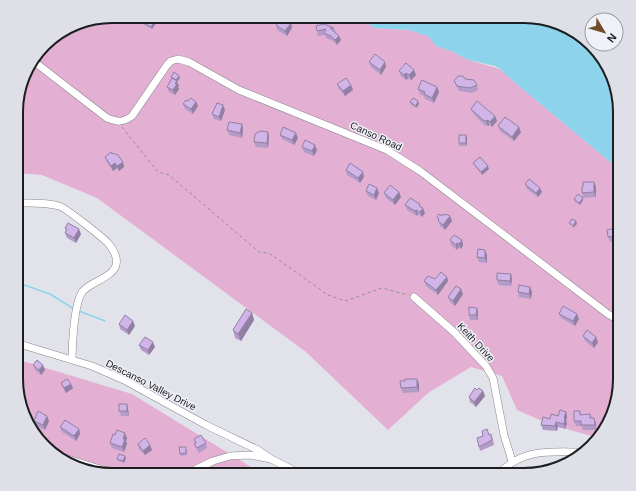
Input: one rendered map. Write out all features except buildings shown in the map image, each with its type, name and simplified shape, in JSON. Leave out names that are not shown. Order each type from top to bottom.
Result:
[{"type":"street","name":"Canso Road","points":[[120,124],[132,116],[171,60],[178,59],[189,62],[239,90],[376,146],[401,159],[420,171],[613,317]]},
{"type":"street","points":[[37,64],[107,118],[120,124]]},
{"type":"street","points":[[23,203],[60,206],[107,242],[114,252],[116,265],[113,271],[86,288],[80,298],[74,331],[72,360]]},
{"type":"street","name":"Keith Drive","points":[[414,297],[454,332],[486,366],[493,378],[504,435],[512,461]]},
{"type":"street","name":"Descanso Valley Drive","points":[[23,345],[92,366],[124,380],[206,425],[258,450],[271,459]]},
{"type":"street","points":[[505,468],[512,461],[522,456],[557,452],[574,452]]},
{"type":"street","points":[[198,468],[213,461],[230,456],[250,455],[271,459],[289,468]]},
{"type":"path","points":[[120,124],[158,172],[169,175],[259,252],[269,253],[328,295],[345,301],[382,288],[414,297]]},
{"type":"shaded area","points":[[112,23],[367,23],[374,28],[409,30],[429,36],[436,46],[451,51],[469,60],[500,69],[613,164],[613,385],[610,402],[606,413],[601,424],[592,437],[549,424],[517,410],[502,376],[471,367],[428,393],[388,430],[306,352],[97,198],[42,175],[23,173],[23,112],[26,89],[32,73],[45,53],[67,35],[83,28]]},
{"type":"shaded area","points":[[23,361],[132,394],[253,468],[106,468],[89,465],[67,456],[45,438],[32,418],[26,402],[23,385]]},
{"type":"water","points":[[367,23],[530,23],[553,28],[573,38],[584,46],[584,52],[590,52],[595,58],[604,73],[610,89],[613,112],[613,164],[500,69],[495,66],[469,60],[451,51],[436,46],[428,36],[409,30],[374,28]]},
{"type":"waterway","points":[[23,284],[50,294],[74,309]]},
{"type":"waterway","points":[[79,311],[105,321]]}]
